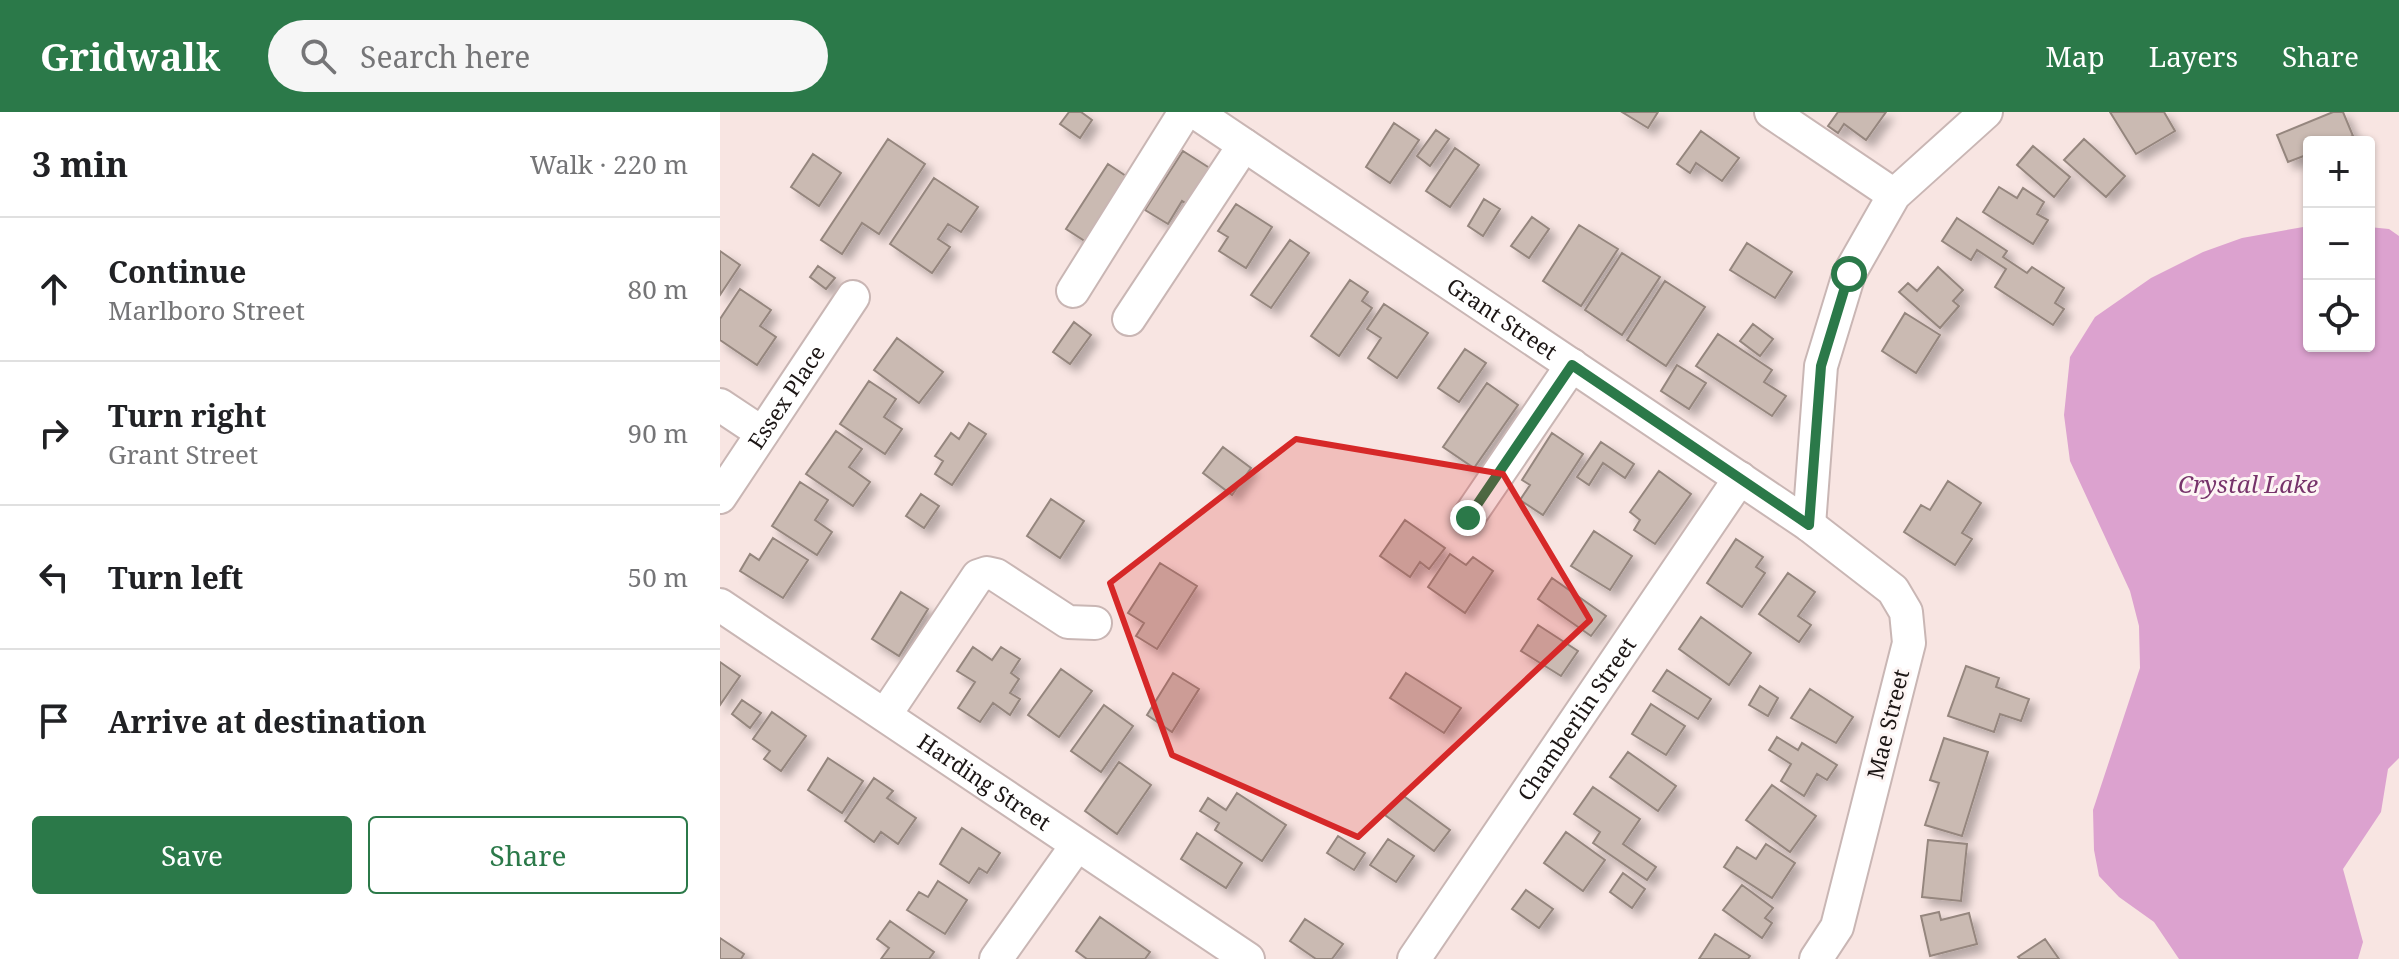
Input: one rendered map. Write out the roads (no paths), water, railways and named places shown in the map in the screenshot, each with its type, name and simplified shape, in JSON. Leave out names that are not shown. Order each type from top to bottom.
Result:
[{"type":"street","points":[[1073,291],[1185,112]]},
{"type":"street","name":"Grant Street","points":[[1195,112],[1809,525]]},
{"type":"street","points":[[1771,112],[1894,195]]},
{"type":"street","points":[[1809,525],[1821,366],[1849,274],[1894,195],[1986,112]]},
{"type":"street","points":[[1129,319],[1244,145]]},
{"type":"street","name":"Essex Place","points":[[720,497],[853,297]]},
{"type":"street","points":[[1468,518],[1572,365]]},
{"type":"street","points":[[720,405],[762,433]]},
{"type":"street","name":"Chamberlin Street","points":[[1414,959],[1740,478]]},
{"type":"street","name":"Mae Street","points":[[1809,525],[1893,590],[1906,612],[1909,643],[1837,943],[1816,959]]},
{"type":"street","points":[[885,715],[978,576],[987,573],[996,575],[1068,622],[1095,623]]},
{"type":"street","name":"Harding Street","points":[[720,605],[1248,959]]},
{"type":"street","points":[[996,959],[1077,845]]},
{"type":"water","name":"Crystal Lake","points":[[2303,227],[2303,352],[2375,352],[2375,228],[2389,229],[2399,236],[2399,758],[2388,769],[2381,812],[2343,869],[2363,942],[2358,959],[2179,959],[2154,922],[2119,897],[2099,876],[2094,850],[2093,810],[2140,668],[2139,626],[2130,591],[2070,461],[2064,415],[2070,357],[2095,317],[2151,278],[2203,252],[2242,238]]}]
